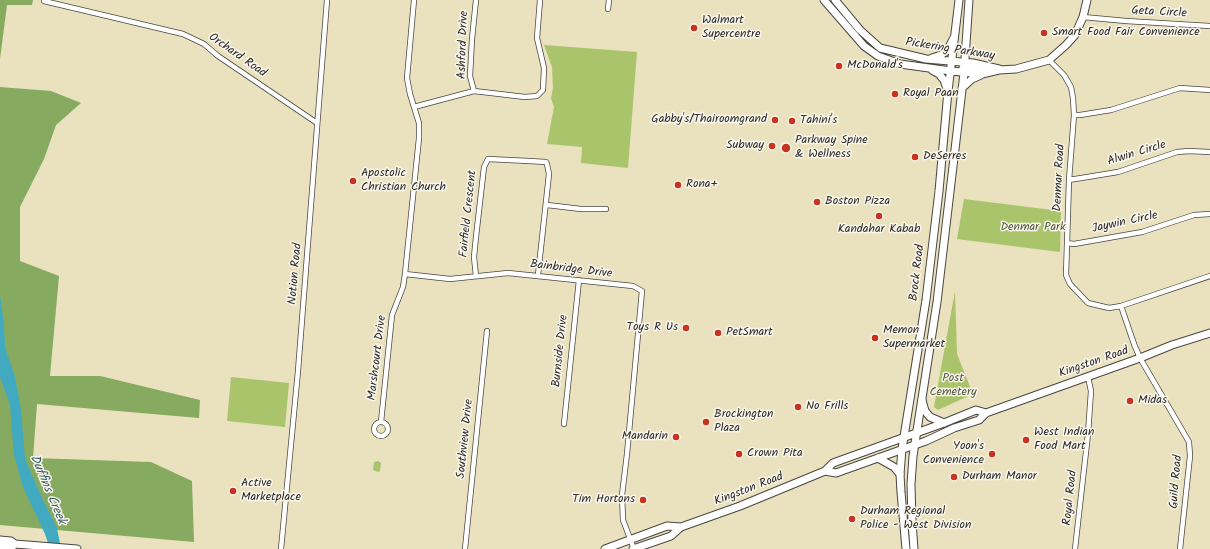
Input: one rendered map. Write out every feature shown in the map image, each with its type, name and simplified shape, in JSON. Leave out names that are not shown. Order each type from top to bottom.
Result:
[{"type":"main road","name":"Pickering Parkway","points":[[824,0],[864,46],[878,56],[900,64],[951,72],[979,64],[996,68],[1016,69],[1049,60],[1075,35],[1083,17],[1087,0]]},
{"type":"main road","name":"Pickering Parkway","points":[[835,0],[860,30],[880,48],[926,59],[953,61],[964,68],[982,74],[996,68]]},
{"type":"main road","name":"Brock Road","points":[[906,549],[900,474],[902,449],[919,345],[939,191],[948,91],[953,61],[959,0]]},
{"type":"main road","name":"Brock Road","points":[[914,549],[911,497],[914,445],[937,302],[962,88],[969,0]]},
{"type":"main road","points":[[926,59],[941,55],[948,50],[955,37]]},
{"type":"main road","points":[[930,68],[939,74],[944,80],[948,91]]},
{"type":"main road","points":[[962,88],[972,79],[982,74]]},
{"type":"main road","points":[[939,191],[950,192]]},
{"type":"main road","name":"Kingston Road","points":[[825,471],[836,473],[878,458],[954,428],[979,420],[986,412],[1088,377],[1172,345],[1210,333]]},
{"type":"main road","points":[[922,400],[925,411],[930,417],[944,423]]},
{"type":"main road","name":"Kingston Road","points":[[633,549],[671,536],[681,527],[740,506],[825,471],[833,463],[976,410],[986,412]]},
{"type":"main road","points":[[878,458],[894,468],[900,474]]},
{"type":"main road","name":"Kingston Road","points":[[605,549],[667,526],[681,527]]},
{"type":"main road","points":[[0,540],[11,541],[15,544],[73,549]]},
{"type":"main road","points":[[0,547],[11,548],[15,544]]},
{"type":"street","name":"Notion Road","points":[[281,549],[298,371],[327,0]]},
{"type":"street","points":[[405,274],[419,138],[419,123],[410,94],[407,78],[414,0]]},
{"type":"street","name":"Ashford Drive","points":[[474,92],[470,76],[476,0]]},
{"type":"street","points":[[414,107],[474,92],[524,97],[537,96],[543,90],[544,68],[537,38],[540,0]]},
{"type":"street","points":[[608,9],[609,0]]},
{"type":"street","name":"Orchard Road","points":[[44,1],[183,34],[204,44],[218,56],[317,123]]},
{"type":"street","points":[[837,16],[843,10]]},
{"type":"street","name":"Geta Circle","points":[[1083,17],[1210,26]]},
{"type":"street","name":"Denmar Road","points":[[1049,60],[1064,75],[1071,87],[1073,98],[1074,115],[1069,180],[1066,275],[1070,284],[1088,304],[1102,308],[1121,306]]},
{"type":"street","points":[[1074,115],[1111,110],[1180,88],[1210,90]]},
{"type":"street","name":"Alwin Circle","points":[[1069,180],[1118,172],[1177,152],[1210,152]]},
{"type":"street","name":"Fairfield Crescent","points":[[476,276],[474,257],[476,237],[484,167],[488,159],[546,162],[549,174],[547,204],[538,276]]},
{"type":"street","points":[[547,204],[581,209],[606,210]]},
{"type":"street","name":"Jaywin Circle","points":[[1067,243],[1075,244],[1142,232],[1194,215],[1210,214]]},
{"type":"street","name":"Bainbridge Drive","points":[[405,274],[450,279],[508,273],[633,286],[642,291],[622,495],[623,520],[633,549]]},
{"type":"street","name":"Marshcourt Drive","points":[[381,422],[392,315],[403,287],[405,274]]},
{"type":"street","points":[[1140,358],[1121,306],[1210,276]]},
{"type":"street","name":"Burnside Drive","points":[[564,424],[579,280]]},
{"type":"street","name":"Southview Drive","points":[[465,549],[487,331]]},
{"type":"street","name":"Guild Road","points":[[1140,358],[1189,442],[1190,456],[1180,549]]},
{"type":"street","name":"Royal Road","points":[[1075,549],[1088,434],[1091,391],[1088,377]]},
{"type":"green space","points":[[0,0],[33,0],[32,5],[7,5],[0,59]]},
{"type":"green space","points":[[544,45],[637,52],[628,168],[581,163],[582,147],[547,144],[554,107],[551,98],[553,88],[552,67]]},
{"type":"green space","points":[[0,87],[51,91],[81,103],[56,125],[44,159],[20,207],[20,261],[59,276],[50,376],[100,376],[200,400],[199,418],[37,404],[33,458],[151,462],[192,481],[194,542],[0,525]]},
{"type":"green space","name":"Denmar Park","points":[[964,199],[1061,211],[1060,252],[957,239]]},
{"type":"green space","name":"Post Cemetery","points":[[955,291],[957,354],[973,394],[938,410],[934,407]]},
{"type":"green space","points":[[231,377],[289,383],[285,427],[227,421]]},
{"type":"green space","points":[[378,461],[381,463],[380,471],[378,472],[373,470],[374,462]]},
{"type":"water","name":"Duffins Creek","points":[[0,295],[4,324],[5,347],[15,377],[21,410],[25,459],[57,528],[61,549],[50,549],[45,534],[23,487],[14,455],[10,405],[0,377]]},
{"type":"place","name":"Walmart Supercentre","points":[[694,28]]},
{"type":"place","name":"Smart Food Fair Convenience","points":[[1044,33]]},
{"type":"place","name":"McDonald's","points":[[839,66]]},
{"type":"place","name":"Royal Paan","points":[[895,94]]},
{"type":"place","name":"Gabby's/Thairoomgrand","points":[[775,120]]},
{"type":"place","name":"Tahini's","points":[[792,121]]},
{"type":"place","name":"Subway","points":[[772,146]]},
{"type":"place","name":"Parkway Spine & Wellness","points":[[786,148]]},
{"type":"place","name":"DeSerres","points":[[915,157]]},
{"type":"place","name":"Apostolic Christian Church","points":[[353,181]]},
{"type":"place","name":"Rona+","points":[[678,185]]},
{"type":"place","name":"Boston Pizza","points":[[817,202]]},
{"type":"place","name":"Kandahar Kabab","points":[[879,216]]},
{"type":"place","name":"Toys R Us","points":[[686,328]]},
{"type":"place","name":"PetSmart","points":[[718,333]]},
{"type":"place","name":"Memon Supermarket","points":[[875,338]]},
{"type":"place","name":"Midas","points":[[1130,401]]},
{"type":"place","name":"No Frills","points":[[798,407]]},
{"type":"place","name":"Brockington Plaza","points":[[706,422]]},
{"type":"place","name":"Mandarin","points":[[676,437]]},
{"type":"place","name":"West Indian Food Mart","points":[[1026,440]]},
{"type":"place","name":"Crown Pita","points":[[739,454]]},
{"type":"place","name":"Yoon's Convenience","points":[[992,454]]},
{"type":"place","name":"Durham Manor","points":[[954,477]]},
{"type":"place","name":"Active Marketplace","points":[[233,491]]},
{"type":"place","name":"Tim Hortons","points":[[643,500]]},
{"type":"place","name":"Durham Regional Police - West Division","points":[[852,519]]}]
